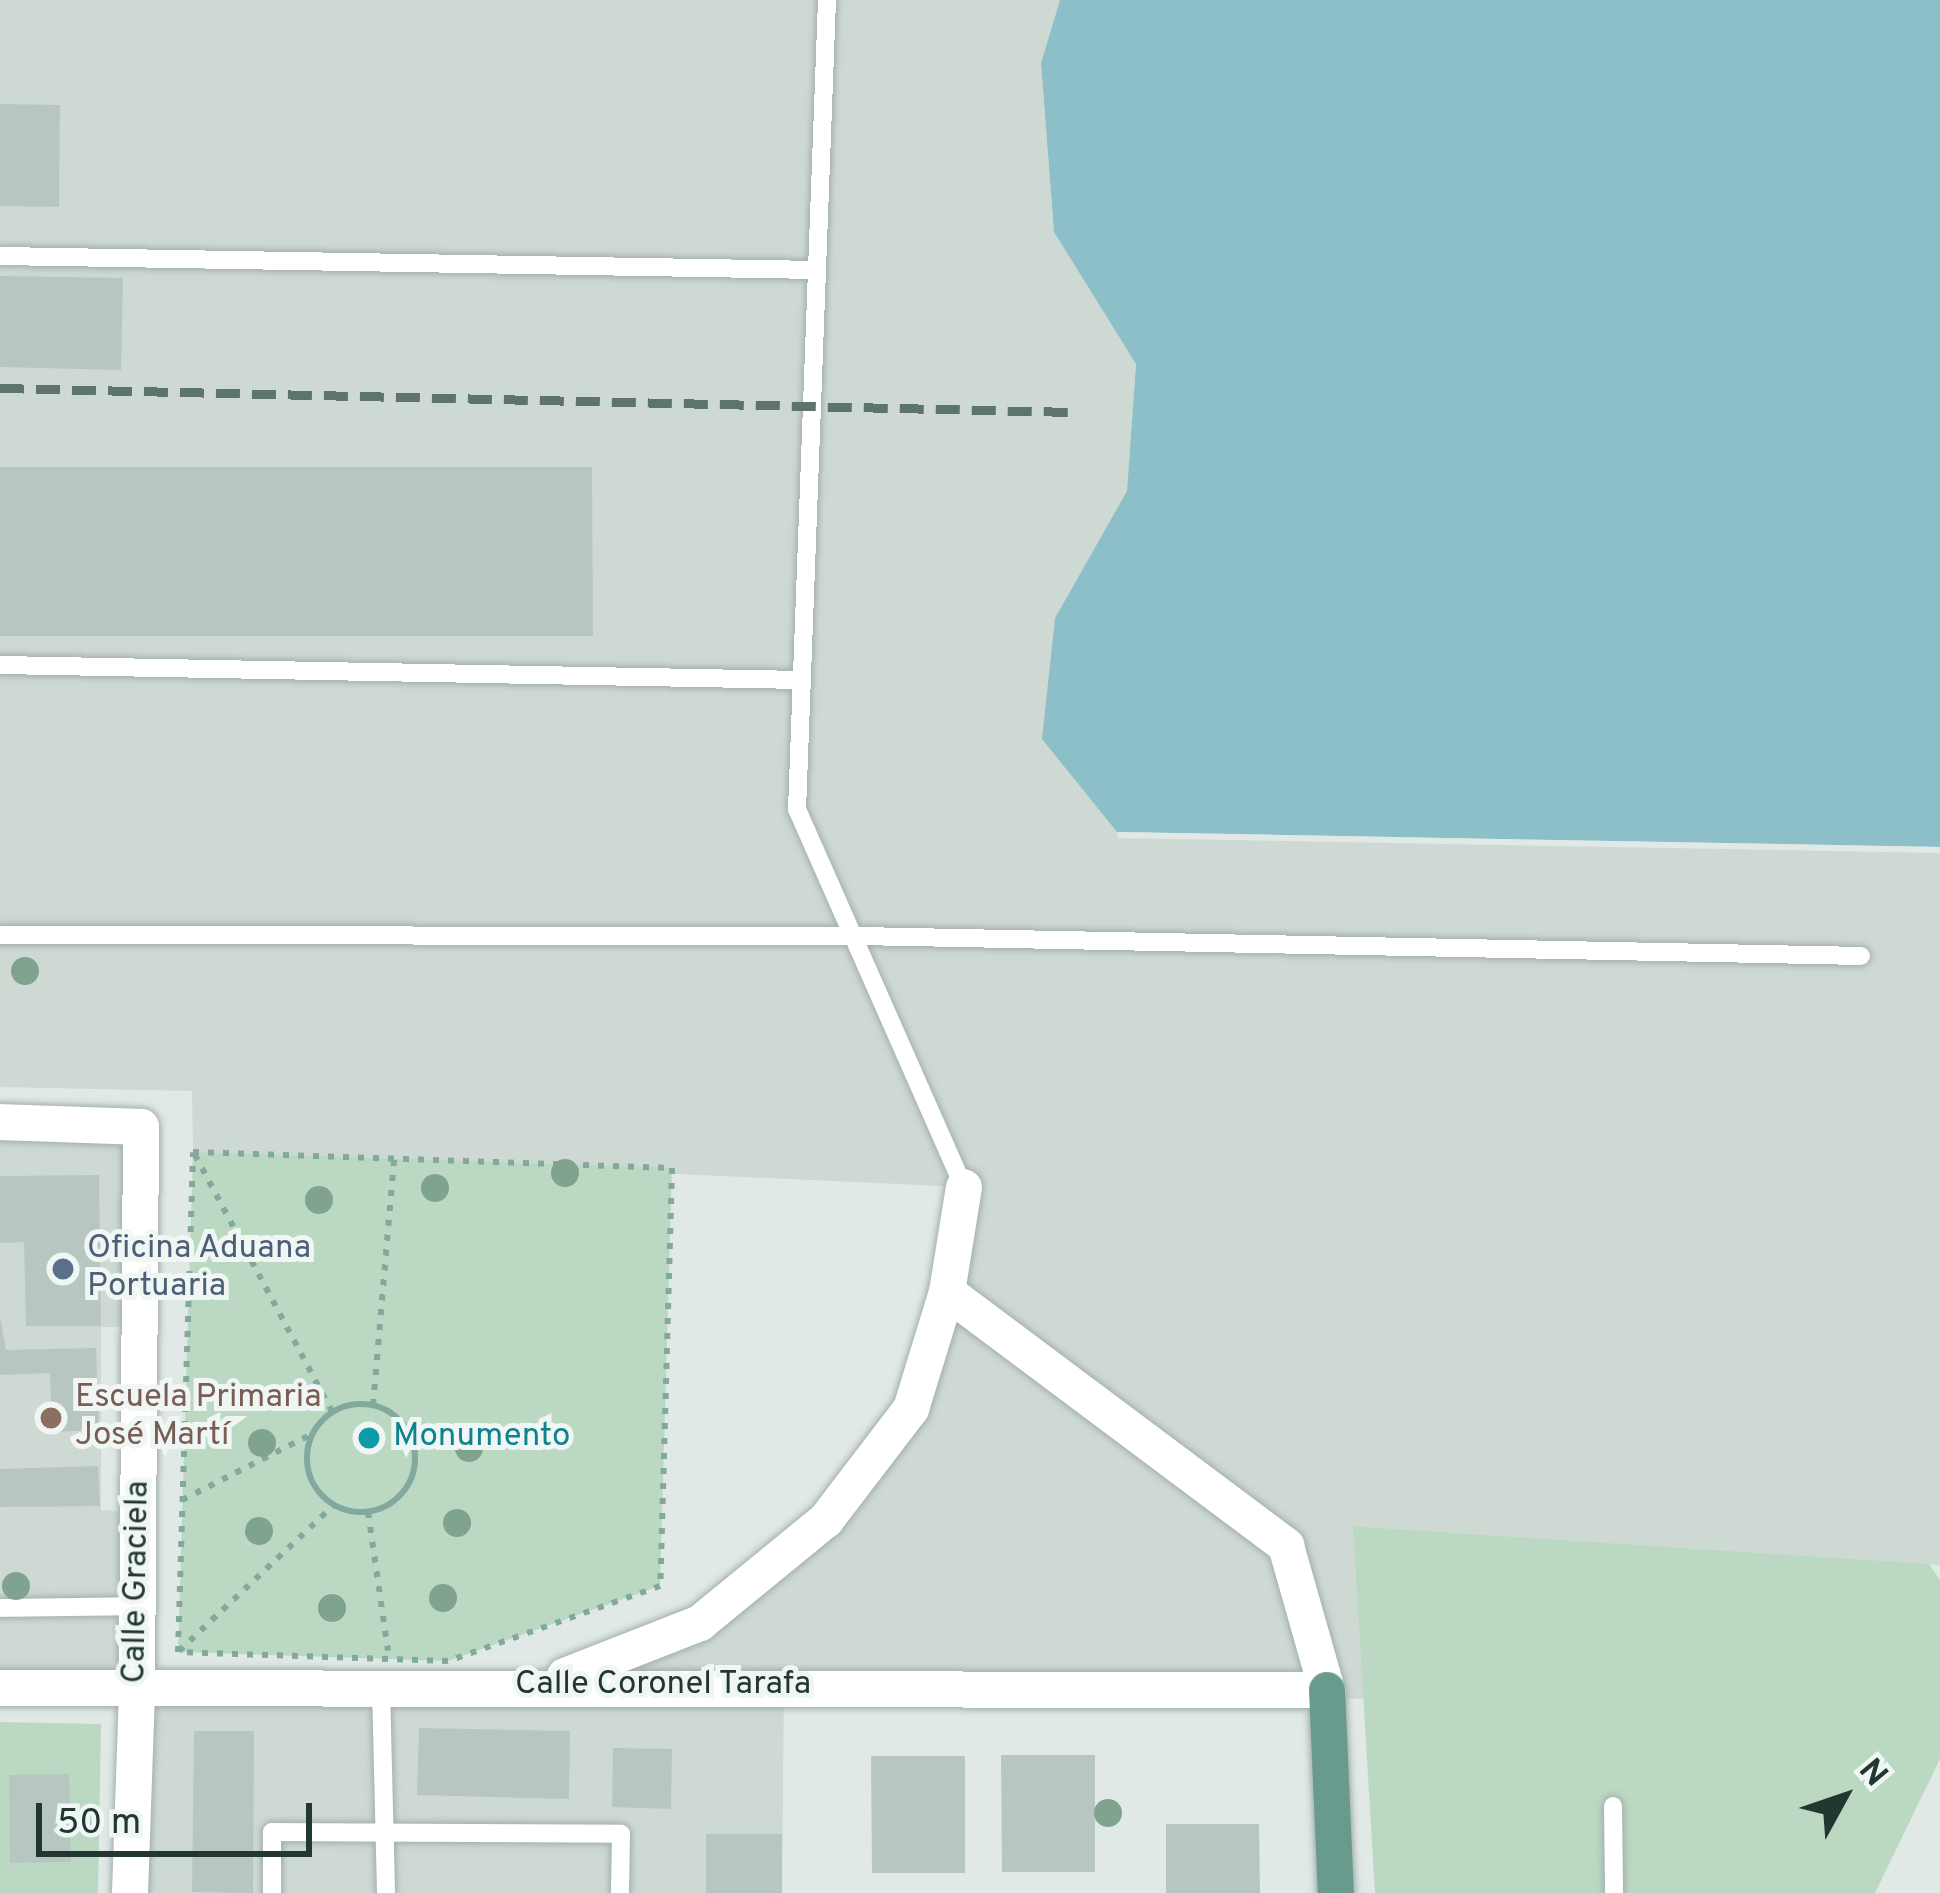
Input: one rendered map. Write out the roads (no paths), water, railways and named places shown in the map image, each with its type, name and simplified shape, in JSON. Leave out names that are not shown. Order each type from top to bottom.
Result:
[{"type":"main road","points":[[1327,1690],[1336,1893]]},
{"type":"street","name":"Calle Graciela","points":[[0,1122],[142,1127],[140,1606],[130,1893]]},
{"type":"street","points":[[545,1684],[700,1623],[826,1520],[911,1408],[947,1292],[964,1187]]},
{"type":"street","points":[[947,1292],[1286,1546],[1327,1690]]},
{"type":"street","name":"Calle Coronel Tarafa","points":[[0,1688],[137,1690],[386,1673],[545,1684],[1327,1690]]},
{"type":"lane","points":[[827,0],[797,808],[964,1187]]},
{"type":"lane","points":[[0,256],[817,270]]},
{"type":"lane","points":[[0,665],[802,680]]},
{"type":"lane","points":[[0,935],[857,936],[1861,956]]},
{"type":"lane","points":[[0,1607],[140,1606]]},
{"type":"lane","points":[[386,1673],[386,1893]]},
{"type":"lane","points":[[1613,1806],[1614,1893]]},
{"type":"lane","points":[[272,1893],[272,1832],[620,1834],[620,1893]]},
{"type":"water","points":[[1060,0],[1940,0],[1940,847],[1117,832],[1042,739],[1055,618],[1127,491],[1136,364],[1054,232],[1041,63]]},
{"type":"railway","points":[[0,388],[1077,412]]},
{"type":"place","name":"Oficina Aduana Portuaria","points":[[63,1269]]},
{"type":"place","name":"Escuela Primaria José Martí","points":[[51,1418]]},
{"type":"place","name":"Monumento","points":[[369,1438]]}]
